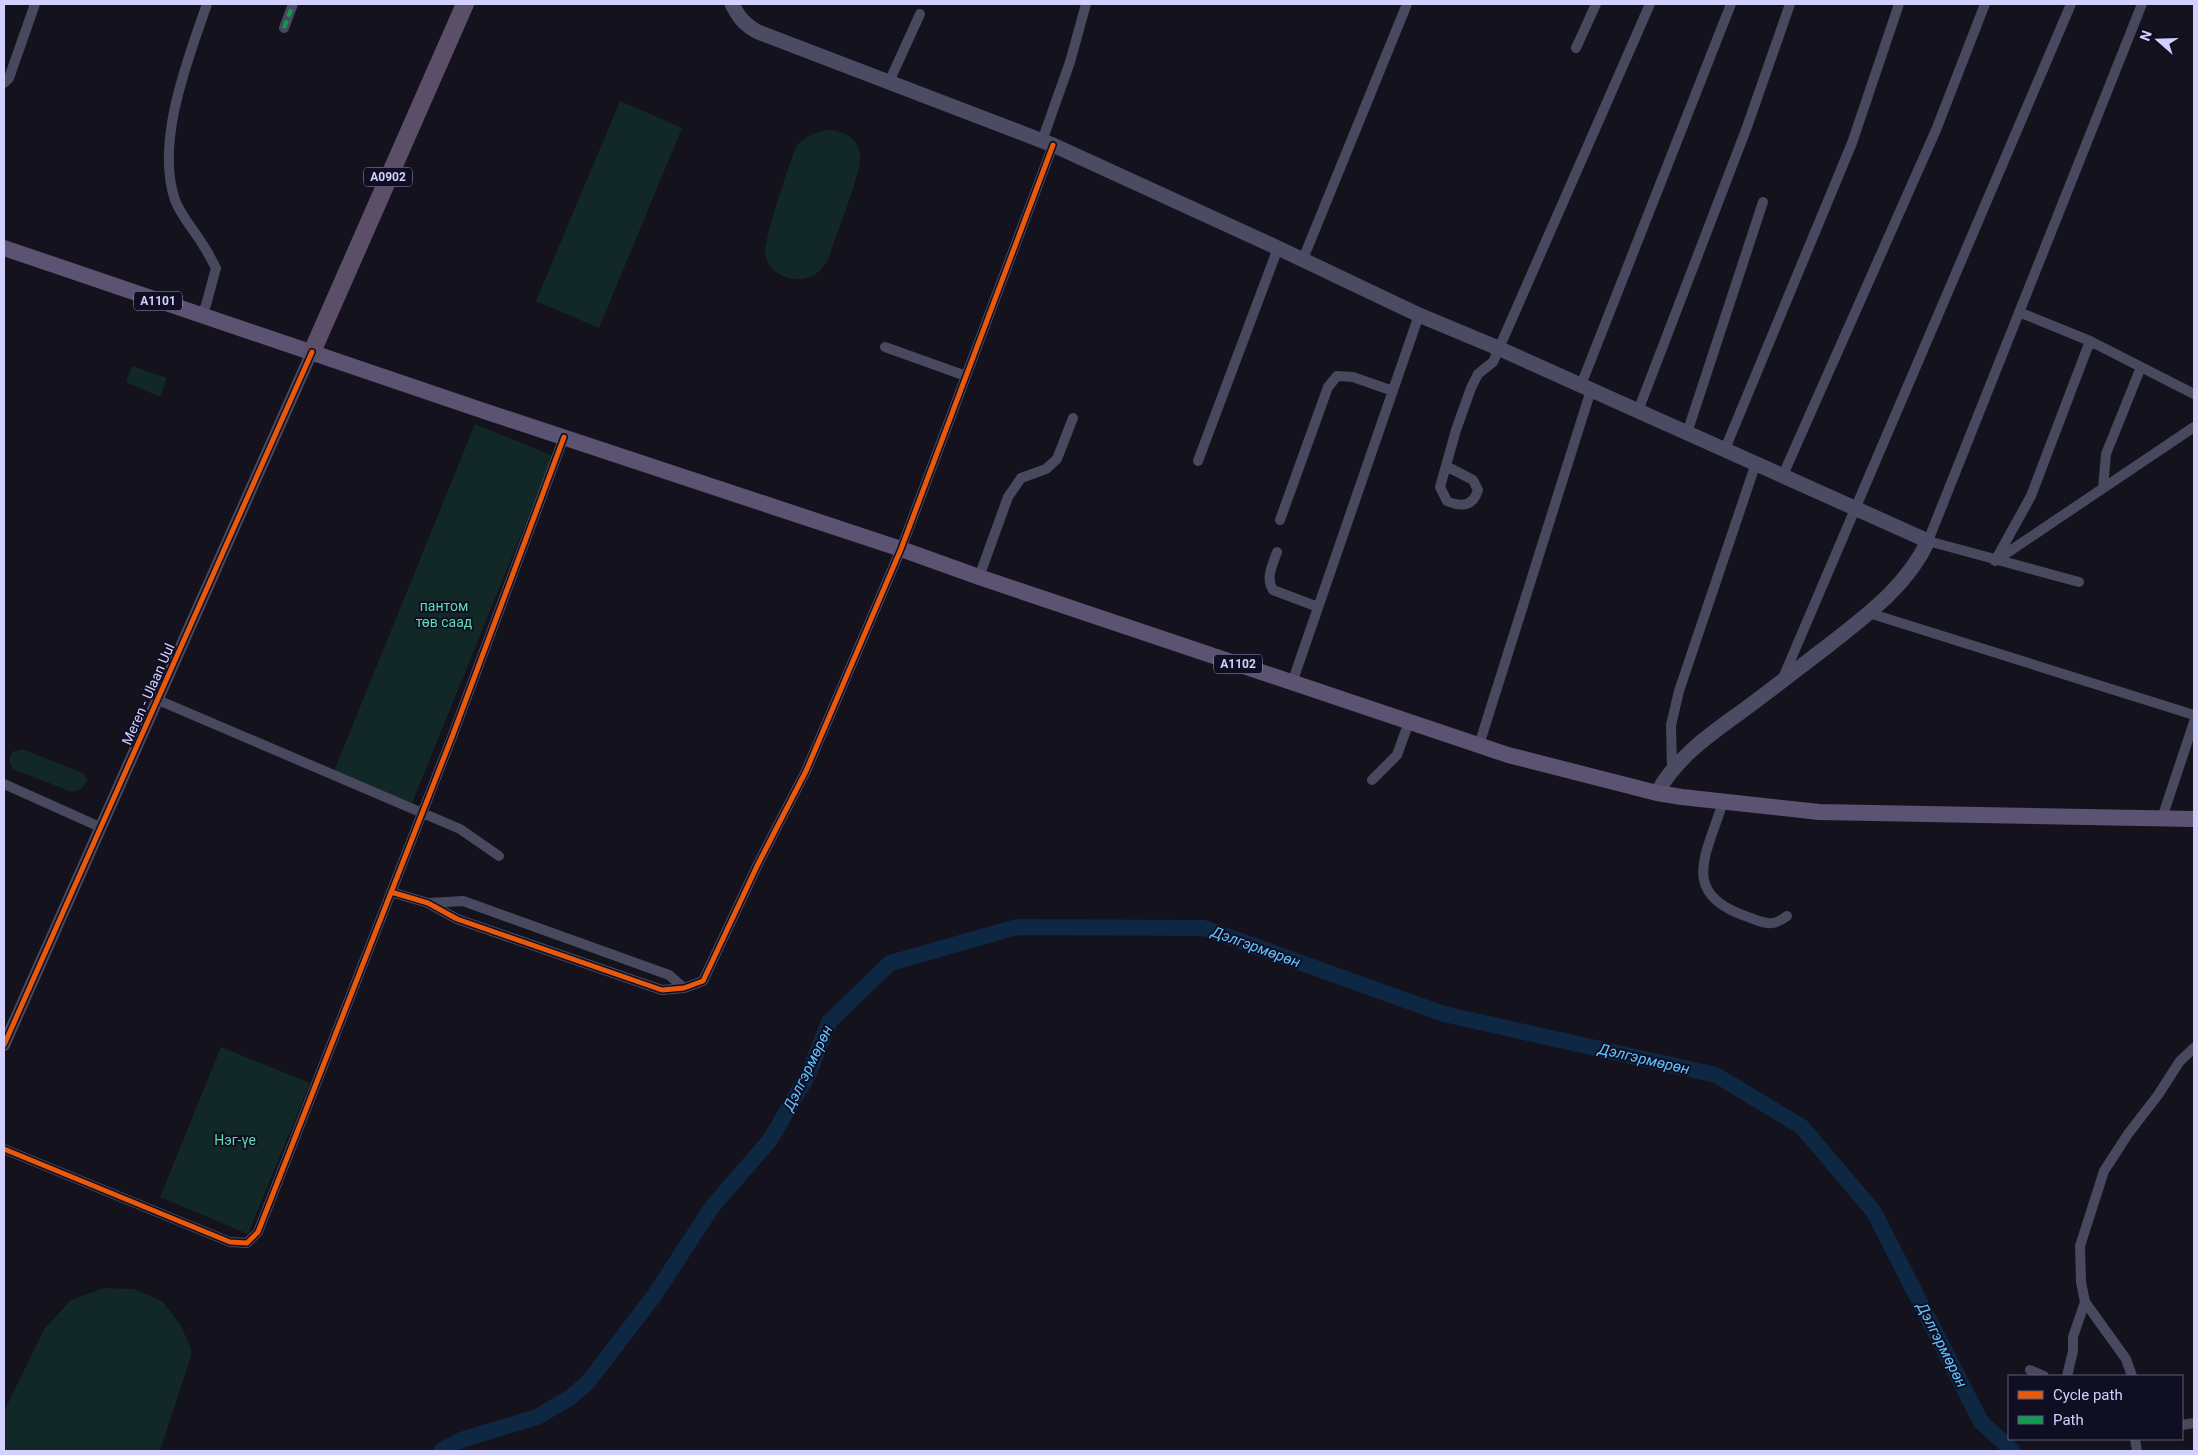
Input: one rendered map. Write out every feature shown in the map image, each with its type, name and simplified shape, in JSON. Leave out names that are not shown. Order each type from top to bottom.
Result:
[{"type":"highway","name":"A0902","points":[[312,352],[466,4]]},
{"type":"main road","points":[[732,4],[746,26],[758,32],[1048,143],[1303,259],[1419,315],[1498,348],[1928,541],[1921,557],[1910,572],[1869,614],[1705,738],[1672,768],[1657,793]]},
{"type":"main road","name":"A1101","points":[[5,251],[312,352]]},
{"type":"main road","name":"A1102","points":[[312,352],[902,548],[979,577],[1508,755],[1657,793],[1819,812],[2194,819]]},
{"type":"street","points":[[4,83],[9,78],[35,4]]},
{"type":"street","points":[[201,316],[216,268],[176,200],[169,172],[172,117],[187,61],[207,4]]},
{"type":"street","points":[[284,28],[294,4]]},
{"type":"street","points":[[391,892],[428,903],[457,919],[662,990],[684,988],[703,981],[758,864],[806,771],[902,548],[966,376],[1048,143],[1086,4]]},
{"type":"street","points":[[1303,259],[1407,4]]},
{"type":"street","points":[[1576,48],[1596,4]]},
{"type":"street","points":[[1446,466],[1471,388],[1478,374],[1493,362],[1650,4]]},
{"type":"street","points":[[1479,745],[1586,388],[1731,4]]},
{"type":"street","points":[[1638,411],[1747,127],[1790,4]]},
{"type":"street","points":[[1725,450],[1852,143],[1899,4]]},
{"type":"street","points":[[1783,475],[1936,130],[1984,4]]},
{"type":"street","points":[[1780,683],[2070,4]]},
{"type":"street","points":[[2079,582],[1995,561],[1928,541],[2142,4]]},
{"type":"street","points":[[889,82],[920,14]]},
{"type":"street","points":[[1687,432],[1763,202]]},
{"type":"street","points":[[1198,461],[1278,248]]},
{"type":"street","points":[[2019,312],[2090,341],[2194,394]]},
{"type":"street","points":[[1292,683],[1419,315]]},
{"type":"street","points":[[1995,561],[2031,496],[2090,341]]},
{"type":"street","points":[[885,347],[966,376]]},
{"type":"street","name":"Meren - Ulaan Uul","points":[[4,1045],[312,352]]},
{"type":"street","points":[[2103,488],[2106,454],[2141,367]]},
{"type":"street","points":[[1280,520],[1328,387],[1338,376],[1353,377],[1393,391]]},
{"type":"street","points":[[979,577],[1008,497],[1020,478],[1046,469],[1057,459],[1073,418]]},
{"type":"street","points":[[1995,561],[2194,427]]},
{"type":"street","points":[[4,1149],[230,1242],[247,1243],[258,1232],[422,813],[564,437]]},
{"type":"street","points":[[1672,768],[1671,725],[1679,692],[1756,464]]},
{"type":"street","points":[[1277,552],[1269,578],[1269,584],[1273,590],[1318,607]]},
{"type":"street","points":[[1869,614],[2194,715]]},
{"type":"street","points":[[158,700],[460,829],[499,856]]},
{"type":"street","points":[[1372,780],[1397,755],[1409,722]]},
{"type":"street","points":[[2162,818],[2194,722]]},
{"type":"street","points":[[4,784],[100,827]]},
{"type":"street","points":[[1723,802],[1702,870],[1708,894],[1717,903],[1729,910],[1768,924],[1778,923],[1787,916]]},
{"type":"street","points":[[428,903],[463,901],[669,975],[684,988]]},
{"type":"street","points":[[2132,1375],[2126,1360],[2085,1302],[2081,1282],[2080,1246],[2104,1171],[2128,1134],[2158,1095],[2180,1060],[2194,1048]]},
{"type":"street","points":[[2067,1375],[2074,1351],[2073,1337],[2085,1302]]},
{"type":"street","points":[[2030,1370],[2042,1375]]},
{"type":"green space","points":[[620,101],[682,128],[599,328],[536,301]]},
{"type":"green space","points":[[827,130],[844,133],[857,144],[860,155],[857,176],[828,260],[812,276],[797,279],[789,278],[776,272],[767,260],[765,252],[769,233],[784,181],[797,146],[810,135]]},
{"type":"green space","points":[[132,366],[167,378],[160,397],[126,382]]},
{"type":"green space","name":"пантом төв саад","points":[[475,424],[553,456],[412,803],[334,771]]},
{"type":"green space","points":[[22,749],[83,773],[87,780],[85,785],[72,792],[13,769],[9,761],[12,752]]},
{"type":"green space","name":"Нэг-үе","points":[[221,1047],[310,1083],[248,1234],[160,1197]]},
{"type":"green space","points":[[104,1288],[134,1289],[162,1301],[180,1324],[191,1348],[191,1356],[160,1451],[4,1451],[4,1411],[45,1328],[71,1300]]},
{"type":"waterway","name":"Дэлгэрмөрөн","points":[[441,1451],[461,1440],[537,1417],[571,1397],[588,1382],[654,1296],[712,1207],[770,1140],[808,1075],[829,1022],[890,963],[1017,927],[1204,928],[1444,1014],[1716,1075],[1802,1127],[1874,1212],[1981,1422],[2013,1451]]},
{"type":"marked path","points":[[284,28],[293,4]]},
{"type":"cycle path","points":[[391,892],[428,903],[457,919],[662,990],[684,988],[703,981],[758,864],[806,771],[901,549],[1053,145]]},
{"type":"cycle path","points":[[4,1045],[312,352]]},
{"type":"cycle path","points":[[4,1149],[230,1242],[247,1243],[258,1232],[452,737],[564,437]]}]
